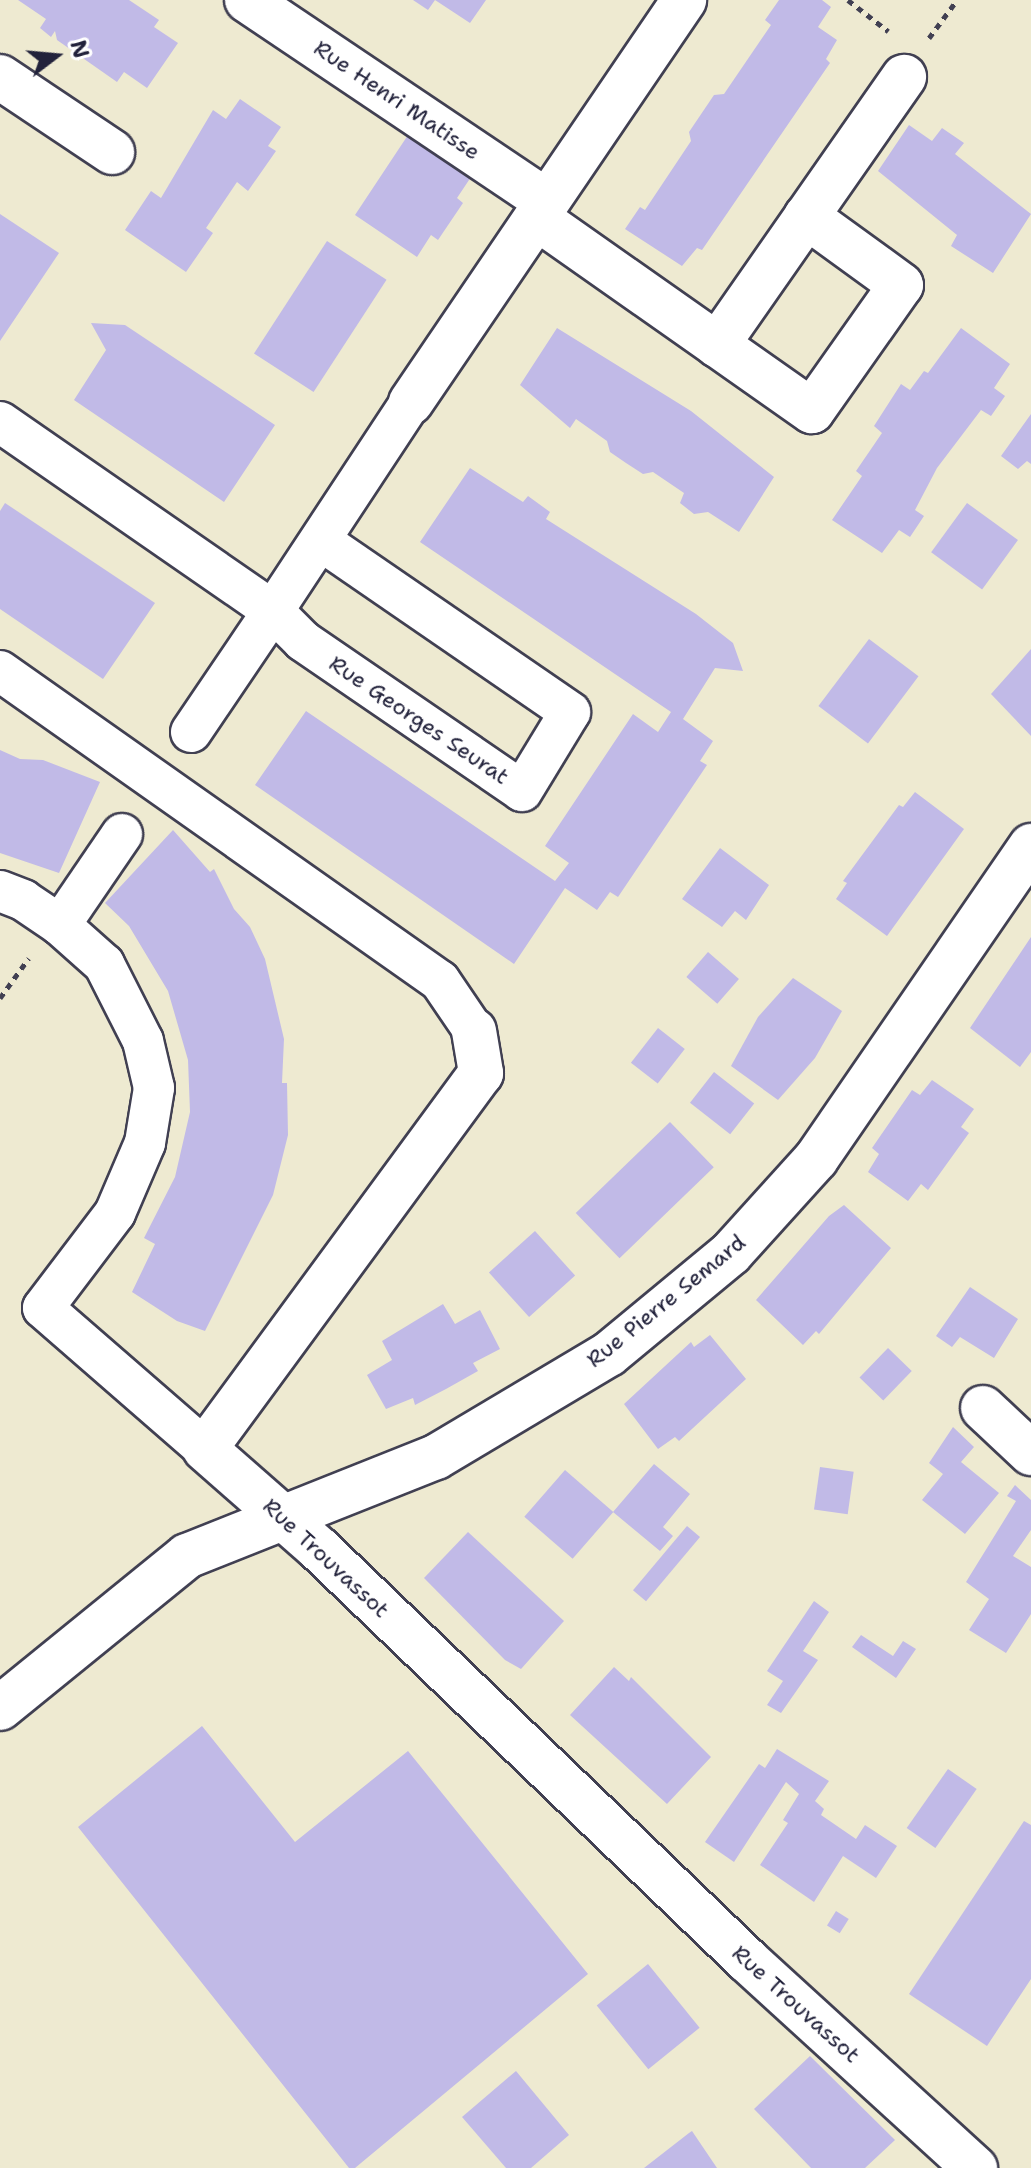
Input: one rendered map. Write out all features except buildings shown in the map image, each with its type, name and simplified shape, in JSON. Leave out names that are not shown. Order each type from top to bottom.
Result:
[{"type":"street","name":"Rue Henri Matisse","points":[[247,0],[541,210]]},
{"type":"street","points":[[191,732],[684,0]]},
{"type":"street","points":[[717,345],[806,216],[909,53]]},
{"type":"street","points":[[0,77],[112,152]]},
{"type":"street","points":[[541,210],[717,345],[812,411],[901,285],[806,216]]},
{"type":"street","name":"Rue Georges Seurat","points":[[0,422],[273,611],[303,641],[522,791],[570,712],[321,541]]},
{"type":"street","points":[[0,671],[440,981],[474,1031],[481,1073],[205,1449]]},
{"type":"street","points":[[60,925],[122,834]]},
{"type":"street","name":"Rue Pierre Semard","points":[[0,1708],[187,1556],[436,1457],[582,1370],[731,1253],[816,1159],[1031,846]]},
{"type":"street","name":"Rue Trouvassot","points":[[0,891],[60,925],[104,964],[143,1041],[154,1088],[145,1143],[115,1213],[43,1308],[285,1519],[747,1960],[975,2168]]},
{"type":"street","points":[[983,1408],[1031,1453]]},
{"type":"path","points":[[848,0],[909,53],[957,0]]}]
